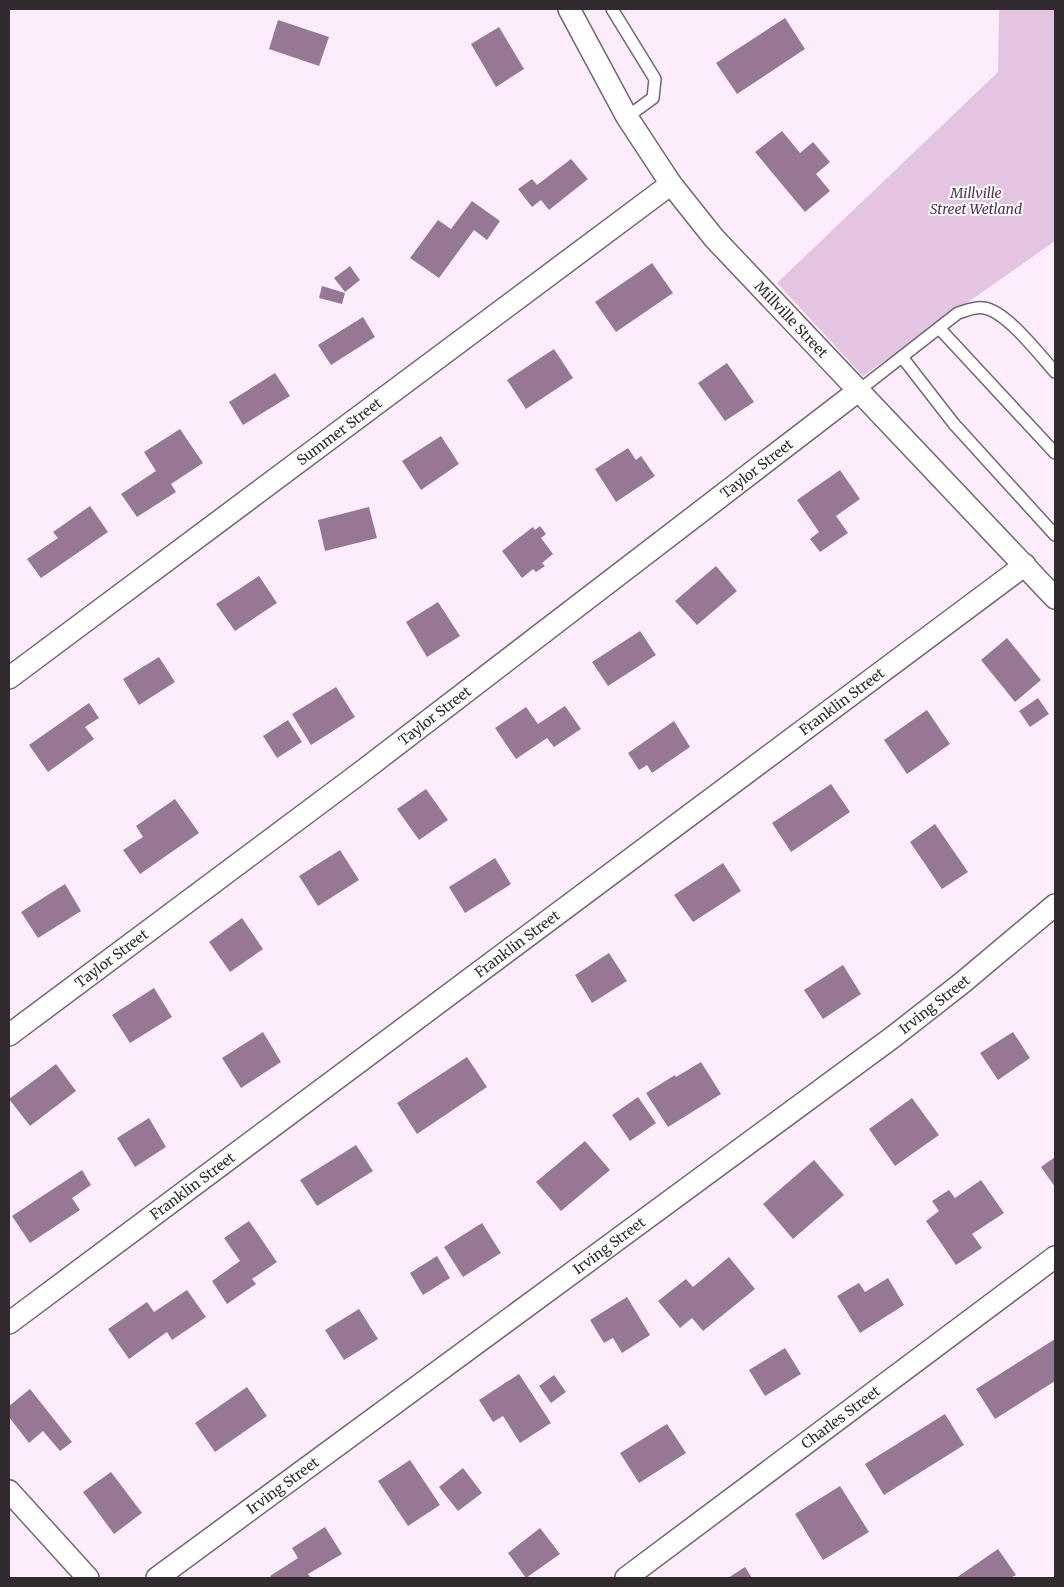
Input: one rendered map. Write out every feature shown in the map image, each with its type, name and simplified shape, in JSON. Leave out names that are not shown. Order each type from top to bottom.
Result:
[{"type":"street","name":"Millville Street","points":[[569,9],[627,117],[671,184],[714,238],[1055,598]]},
{"type":"street","name":"Summer Street","points":[[9,678],[671,184]]},
{"type":"street","name":"Taylor Street","points":[[9,1035],[352,779],[858,391]]},
{"type":"street","name":"Franklin Street","points":[[9,1323],[1024,565]]},
{"type":"street","name":"Irving Street","points":[[157,1578],[893,1037],[1055,905]]},
{"type":"street","name":"Charles Street","points":[[626,1578],[1055,1257]]},
{"type":"street","points":[[9,1491],[88,1578]]},
{"type":"lane","points":[[612,9],[655,79],[653,98],[627,117]]},
{"type":"lane","points":[[858,391],[958,314],[971,309],[984,308],[998,313],[1009,322],[1055,372]]},
{"type":"lane","points":[[939,328],[1055,452]]},
{"type":"lane","points":[[902,357],[954,424],[1055,535]]},
{"type":"green space","name":"Millville Street Wetland","points":[[999,9],[1055,9],[1055,241],[863,376],[777,283],[998,72]]},
{"type":"building","points":[[785,18],[805,49],[737,94],[716,63]]},
{"type":"building","points":[[278,20],[329,37],[319,66],[269,49]]},
{"type":"building","points":[[499,27],[524,69],[496,87],[471,44]]},
{"type":"building","points":[[782,131],[800,153],[813,142],[830,162],[816,174],[830,191],[805,212],[755,152]]},
{"type":"building","points":[[571,159],[588,179],[549,210],[541,200],[532,207],[518,189],[532,179],[537,185]]},
{"type":"building","points":[[472,201],[500,221],[487,240],[474,230],[439,278],[410,258],[438,220],[451,229]]},
{"type":"building","points":[[652,263],[673,293],[616,332],[595,302]]},
{"type":"building","points":[[350,266],[360,280],[345,292],[334,278]]},
{"type":"building","points":[[322,286],[345,293],[342,304],[319,298]]},
{"type":"building","points":[[363,317],[375,337],[331,365],[318,345]]},
{"type":"building","points":[[554,349],[573,378],[526,409],[507,380]]},
{"type":"building","points":[[727,363],[754,402],[725,421],[698,383]]},
{"type":"building","points":[[275,373],[290,396],[243,425],[229,402]]},
{"type":"building","points":[[180,429],[203,463],[171,484],[176,492],[137,517],[121,494],[156,471],[144,452]]},
{"type":"building","points":[[441,436],[459,464],[421,490],[402,461]]},
{"type":"building","points":[[628,448],[636,460],[641,456],[655,476],[616,502],[595,469]]},
{"type":"building","points":[[840,470],[860,499],[836,516],[848,533],[820,552],[810,539],[819,532],[797,500]]},
{"type":"building","points":[[90,506],[108,532],[41,578],[27,559],[58,538],[53,532]]},
{"type":"building","points":[[369,507],[377,538],[325,551],[318,520]]},
{"type":"building","points":[[540,526],[546,534],[541,538],[553,554],[542,563],[545,566],[536,572],[533,569],[522,578],[502,551],[533,527],[535,530]]},
{"type":"building","points":[[716,566],[737,591],[697,625],[675,601]]},
{"type":"building","points":[[259,576],[277,603],[235,631],[216,604]]},
{"type":"building","points":[[438,602],[460,636],[427,657],[406,622]]},
{"type":"building","points":[[640,631],[656,655],[608,686],[592,662]]},
{"type":"building","points":[[1007,638],[1041,680],[1015,702],[981,660]]},
{"type":"building","points":[[159,657],[175,682],[139,705],[123,679]]},
{"type":"building","points":[[336,687],[355,717],[311,745],[292,714]]},
{"type":"building","points":[[1038,698],[1049,714],[1030,727],[1019,711]]},
{"type":"building","points":[[89,703],[99,718],[85,727],[94,739],[48,772],[29,745]]},
{"type":"building","points":[[565,706],[581,729],[554,747],[547,738],[516,759],[495,728],[526,707],[538,724]]},
{"type":"building","points":[[927,710],[950,744],[907,774],[884,740]]},
{"type":"building","points":[[288,720],[302,742],[277,758],[263,736]]},
{"type":"building","points":[[674,721],[690,747],[652,773],[647,765],[639,770],[628,753]]},
{"type":"building","points":[[831,784],[850,812],[791,852],[772,823]]},
{"type":"building","points":[[426,789],[448,820],[419,840],[397,809]]},
{"type":"building","points":[[175,799],[199,833],[140,874],[123,850],[143,837],[136,826]]},
{"type":"building","points":[[935,824],[968,872],[942,889],[910,842]]},
{"type":"building","points":[[340,850],[359,880],[318,906],[299,876]]},
{"type":"building","points":[[495,858],[511,884],[465,913],[449,887]]},
{"type":"building","points":[[723,863],[741,891],[693,922],[674,895]]},
{"type":"building","points":[[65,884],[81,911],[38,938],[21,912]]},
{"type":"building","points":[[242,918],[263,949],[230,972],[209,942]]},
{"type":"building","points":[[609,953],[627,981],[592,1003],[575,975]]},
{"type":"building","points":[[843,965],[861,994],[823,1019],[804,990]]},
{"type":"building","points":[[154,988],[172,1017],[130,1043],[112,1015]]},
{"type":"building","points":[[263,1032],[281,1062],[241,1088],[222,1058]]},
{"type":"building","points":[[1013,1032],[1030,1058],[998,1080],[980,1053]]},
{"type":"building","points":[[467,1057],[487,1087],[417,1134],[397,1103]]},
{"type":"building","points":[[701,1062],[721,1094],[668,1127],[646,1093]]},
{"type":"building","points":[[56,1064],[76,1091],[30,1126],[9,1099]]},
{"type":"building","points":[[638,1097],[656,1123],[630,1141],[612,1115]]},
{"type":"building","points":[[912,1098],[939,1135],[895,1166],[869,1129]]},
{"type":"building","points":[[149,1118],[166,1147],[135,1167],[117,1138]]},
{"type":"building","points":[[585,1141],[610,1170],[561,1211],[536,1182]]},
{"type":"building","points":[[356,1145],[373,1171],[317,1206],[300,1180]]},
{"type":"building","points":[[1055,1157],[1055,1187],[1041,1167]]},
{"type":"building","points":[[814,1160],[844,1195],[793,1239],[763,1204]]},
{"type":"building","points":[[82,1170],[91,1185],[72,1198],[80,1210],[30,1243],[12,1216]]},
{"type":"building","points":[[981,1180],[1004,1213],[972,1234],[982,1248],[956,1265],[926,1221],[939,1211],[932,1201],[949,1190],[955,1198]]},
{"type":"building","points":[[249,1221],[277,1262],[252,1279],[256,1284],[227,1304],[212,1281],[240,1261],[224,1238]]},
{"type":"building","points":[[482,1223],[501,1253],[463,1277],[444,1247]]},
{"type":"building","points":[[437,1256],[450,1278],[423,1295],[410,1273]]},
{"type":"building","points":[[729,1257],[755,1289],[703,1331],[692,1318],[680,1328],[658,1301],[686,1279],[693,1287]]},
{"type":"building","points":[[888,1278],[904,1305],[860,1333],[837,1296],[859,1283],[865,1292]]},
{"type":"building","points":[[187,1290],[206,1317],[172,1340],[167,1332],[129,1359],[108,1329],[147,1302],[154,1312]]},
{"type":"building","points":[[627,1297],[650,1335],[622,1353],[613,1338],[604,1343],[590,1320]]},
{"type":"building","points":[[359,1309],[378,1339],[344,1360],[325,1330]]},
{"type":"building","points":[[1055,1339],[1055,1381],[995,1419],[976,1389]]},
{"type":"building","points":[[785,1348],[801,1374],[765,1396],[749,1370]]},
{"type":"building","points":[[519,1374],[551,1423],[520,1443],[503,1416],[493,1422],[479,1400]]},
{"type":"building","points":[[554,1375],[566,1392],[551,1403],[539,1386]]},
{"type":"building","points":[[247,1387],[267,1416],[215,1452],[195,1423]]},
{"type":"building","points":[[30,1389],[72,1442],[60,1451],[43,1431],[29,1443],[9,1417],[9,1406]]},
{"type":"building","points":[[945,1414],[964,1445],[884,1495],[865,1464]]},
{"type":"building","points":[[667,1424],[686,1453],[639,1483],[620,1453]]},
{"type":"building","points":[[410,1460],[440,1505],[408,1526],[378,1481]]},
{"type":"building","points":[[463,1468],[482,1493],[458,1511],[439,1487]]},
{"type":"building","points":[[111,1472],[142,1513],[114,1534],[83,1492]]},
{"type":"building","points":[[840,1486],[869,1532],[823,1560],[795,1514]]},
{"type":"building","points":[[325,1527],[342,1554],[308,1574],[311,1578],[272,1578],[270,1576],[298,1558],[292,1548]]},
{"type":"building","points":[[540,1528],[560,1554],[526,1578],[508,1553]]},
{"type":"building","points":[[998,1549],[1016,1575],[1010,1578],[956,1578]]},
{"type":"building","points":[[745,1567],[752,1578],[728,1578]]}]
